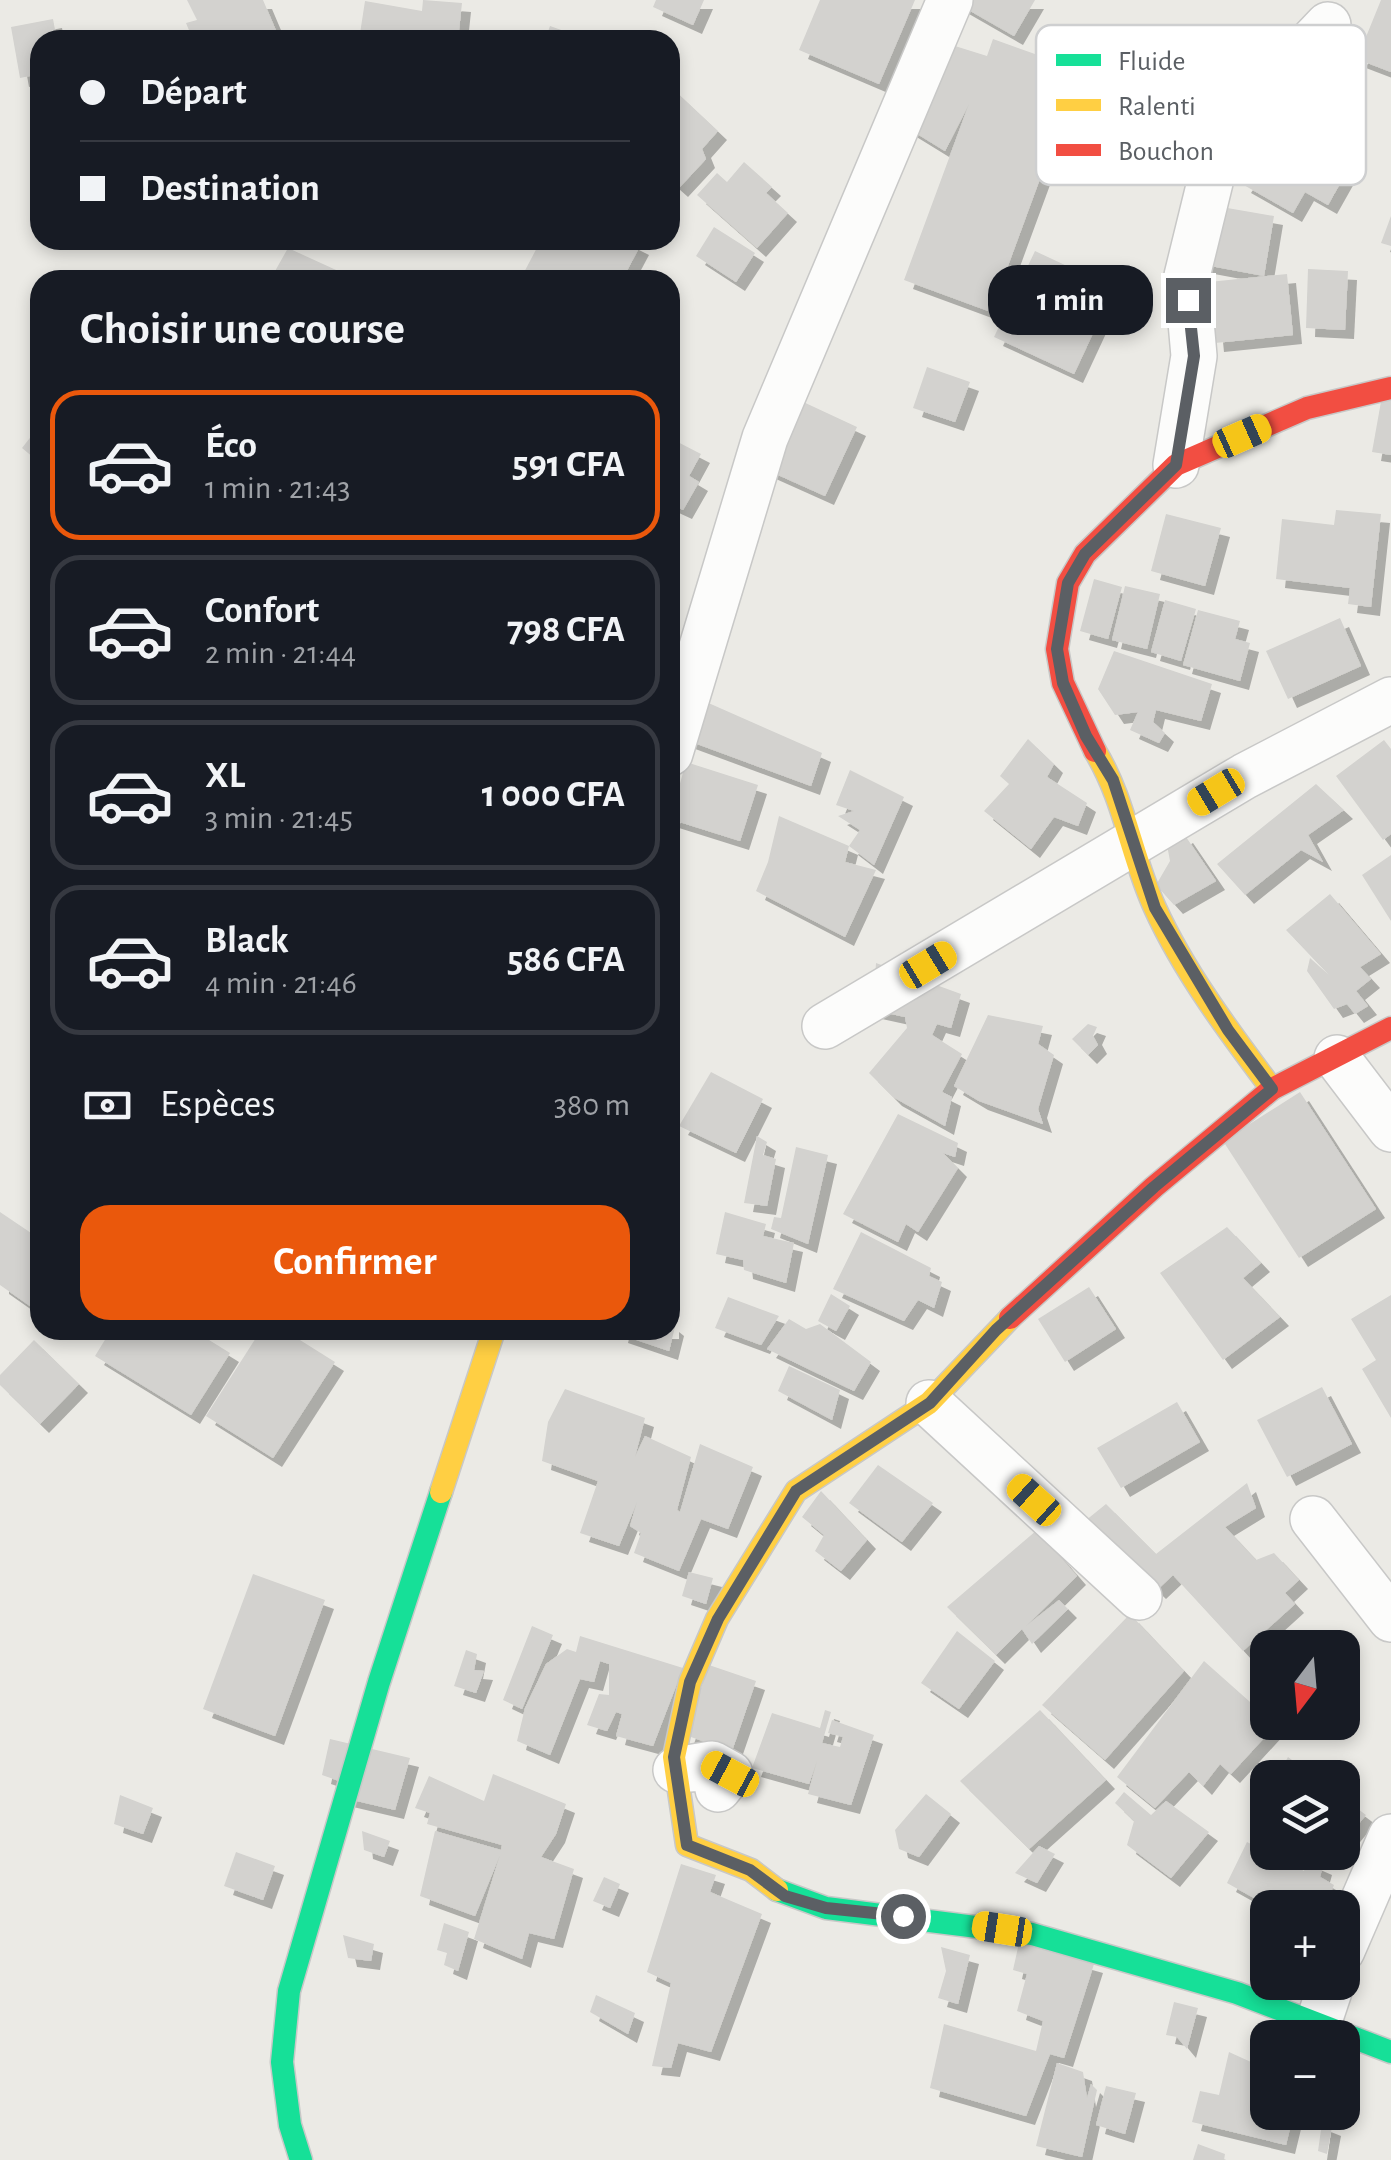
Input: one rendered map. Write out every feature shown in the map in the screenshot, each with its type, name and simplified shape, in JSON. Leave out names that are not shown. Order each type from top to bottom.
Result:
[{"type":"street","points":[[680,719],[765,438],[950,0]]},
{"type":"street","points":[[1176,465],[1194,356],[1187,276],[1209,185]]},
{"type":"street","points":[[1272,1089],[1228,1030],[1155,908],[1113,780],[1086,736],[1063,683],[1057,649],[1060,615],[1068,583],[1085,554],[1176,465],[1307,408],[1391,388]]},
{"type":"street","points":[[825,1026],[1244,776],[1391,700]]},
{"type":"street","points":[[1391,1028],[1272,1089],[1154,1187],[996,1330],[930,1403],[796,1491],[698,1658],[678,1739],[676,1770],[687,1845],[750,1870],[785,1896],[826,1908],[1032,1934],[1237,1993],[1325,2003],[1391,2052]]},
{"type":"street","points":[[1337,1058],[1391,1130]]},
{"type":"street","points":[[301,2160],[290,2124],[282,2062],[289,1991],[379,1682],[491,1340]]},
{"type":"street","points":[[930,1403],[1139,1597]]},
{"type":"street","points":[[1313,1519],[1391,1619]]},
{"type":"street","points":[[1360,1908],[1391,1837]]},
{"type":"building","points":[[187,0],[263,0],[276,30],[189,30],[186,23],[197,20]]},
{"type":"building","points":[[423,0],[462,3],[459,30],[361,30],[365,1],[422,11]]},
{"type":"building","points":[[656,0],[704,0],[693,25],[653,7]]},
{"type":"building","points":[[820,0],[915,0],[879,84],[799,50]]},
{"type":"building","points":[[963,0],[1035,0],[1014,36],[960,5]]},
{"type":"building","points":[[1381,0],[1391,0],[1391,72],[1366,62],[1366,37]]},
{"type":"building","points":[[53,19],[55,30],[30,30],[30,76],[20,78],[11,27]]},
{"type":"building","points":[[993,39],[1036,54],[1038,185],[991,312],[904,280],[969,104],[945,151],[906,127],[955,46],[987,56]]},
{"type":"building","points":[[680,95],[718,131],[702,149],[706,159],[680,187]]},
{"type":"building","points":[[744,162],[772,187],[766,193],[788,213],[757,248],[697,195],[717,173],[727,182]]},
{"type":"building","points":[[1244,185],[1339,185],[1328,205],[1305,192],[1293,213]]},
{"type":"building","points":[[1210,205],[1274,216],[1264,276],[1200,264]]},
{"type":"building","points":[[1391,216],[1391,246],[1381,243]]},
{"type":"building","points":[[714,227],[755,253],[736,282],[696,256]]},
{"type":"building","points":[[287,250],[292,250],[336,270],[276,270]]},
{"type":"building","points":[[536,250],[638,250],[627,270],[525,270]]},
{"type":"building","points":[[1035,251],[1114,288],[1074,374],[994,337]]},
{"type":"building","points":[[1308,269],[1348,271],[1345,330],[1306,328]]},
{"type":"building","points":[[1287,274],[1293,335],[1215,343],[1209,282]]},
{"type":"building","points":[[927,367],[970,382],[955,422],[913,408]]},
{"type":"building","points":[[1382,396],[1391,397],[1391,455],[1372,452]]},
{"type":"building","points":[[799,400],[857,427],[825,496],[767,470]]},
{"type":"building","points":[[30,438],[30,455],[22,448]]},
{"type":"building","points":[[680,443],[701,454],[689,476],[699,482],[683,510]]},
{"type":"building","points":[[1336,510],[1381,514],[1371,607],[1348,604],[1350,588],[1276,579],[1282,519],[1334,525]]},
{"type":"building","points":[[1166,514],[1221,528],[1205,586],[1151,571]]},
{"type":"building","points":[[1094,579],[1122,587],[1108,639],[1080,631]]},
{"type":"building","points":[[1125,586],[1160,594],[1147,649],[1112,640]]},
{"type":"building","points":[[1165,600],[1196,609],[1181,661],[1151,652]]},
{"type":"building","points":[[1198,610],[1240,621],[1235,639],[1250,643],[1240,681],[1183,665]]},
{"type":"building","points":[[1340,618],[1361,666],[1288,699],[1266,651]]},
{"type":"building","points":[[1114,651],[1212,684],[1201,721],[1156,710],[1153,722],[1165,733],[1159,743],[1130,730],[1138,712],[1115,715],[1098,689]]},
{"type":"building","points":[[680,690],[822,753],[811,786],[680,738]]},
{"type":"building","points":[[1028,739],[1054,764],[1047,777],[1087,803],[1078,826],[1054,817],[1031,849],[984,811],[1009,784],[1000,776]]},
{"type":"building","points":[[1384,740],[1391,749],[1391,834],[1383,840],[1336,776]]},
{"type":"building","points":[[686,762],[758,785],[740,841],[680,822],[680,783]]},
{"type":"building","points":[[850,770],[904,797],[874,865],[849,846],[860,830],[838,816],[854,811],[836,805]]},
{"type":"building","points":[[1316,784],[1344,810],[1308,835],[1323,862],[1301,850],[1245,895],[1217,864]]},
{"type":"building","points":[[779,816],[849,846],[845,862],[876,870],[845,937],[756,891]]},
{"type":"building","points":[[1184,834],[1216,881],[1174,905],[1156,885],[1170,861],[1167,845]]},
{"type":"building","points":[[1391,855],[1391,921],[1362,875]]},
{"type":"building","points":[[1330,894],[1381,954],[1360,967],[1371,979],[1356,991],[1368,1006],[1355,1014],[1347,1004],[1334,1009],[1307,971],[1310,958],[1329,975],[1286,930]]},
{"type":"building","points":[[876,963],[961,994],[951,1028],[937,1024],[932,1035],[962,1054],[942,1092],[952,1097],[945,1126],[893,1097],[869,1073],[907,1028],[905,1017],[873,1010]]},
{"type":"building","points":[[988,1015],[1043,1026],[1038,1044],[1054,1055],[1038,1109],[1043,1124],[979,1101],[954,1086]]},
{"type":"building","points":[[1088,1024],[1097,1027],[1093,1036],[1098,1045],[1088,1055],[1072,1039]]},
{"type":"building","points":[[711,1072],[763,1099],[736,1153],[680,1124]]},
{"type":"building","points":[[1300,1092],[1376,1209],[1299,1258],[1223,1141]]},
{"type":"building","points":[[898,1114],[958,1143],[955,1157],[943,1153],[958,1168],[918,1232],[906,1224],[898,1242],[843,1214]]},
{"type":"building","points":[[757,1136],[767,1142],[763,1155],[776,1159],[767,1206],[744,1203]]},
{"type":"building","points":[[796,1147],[828,1155],[808,1244],[771,1229],[774,1217],[781,1218]]},
{"type":"building","points":[[0,1212],[30,1232],[30,1306],[0,1285]]},
{"type":"building","points":[[725,1212],[766,1224],[763,1236],[794,1243],[786,1283],[744,1270],[743,1260],[716,1254]]},
{"type":"building","points":[[1227,1227],[1261,1263],[1243,1278],[1280,1317],[1223,1360],[1160,1273]]},
{"type":"building","points":[[861,1232],[931,1268],[929,1276],[942,1282],[934,1308],[918,1300],[904,1321],[833,1289]]},
{"type":"building","points":[[1089,1287],[1116,1329],[1065,1362],[1038,1319]]},
{"type":"building","points":[[831,1294],[850,1306],[836,1331],[818,1321]]},
{"type":"building","points":[[1391,1295],[1391,1418],[1362,1369],[1376,1360],[1351,1319]]},
{"type":"building","points":[[728,1297],[779,1316],[761,1345],[715,1328]]},
{"type":"building","points":[[789,1319],[806,1329],[820,1324],[871,1362],[854,1391],[767,1349]]},
{"type":"building","points":[[34,1340],[79,1384],[40,1424],[0,1385],[0,1375]]},
{"type":"building","points":[[105,1340],[209,1340],[230,1353],[191,1415],[95,1356]]},
{"type":"building","points":[[255,1340],[300,1340],[335,1362],[273,1458],[206,1416]]},
{"type":"building","points":[[637,1340],[672,1340],[669,1351]]},
{"type":"building","points":[[789,1366],[840,1390],[832,1420],[778,1391]]},
{"type":"building","points":[[1322,1387],[1352,1444],[1287,1477],[1257,1420]]},
{"type":"building","points":[[565,1389],[645,1418],[635,1457],[645,1436],[691,1457],[677,1510],[680,1512],[700,1444],[753,1467],[728,1529],[701,1519],[679,1571],[634,1553],[641,1533],[630,1526],[637,1502],[619,1546],[580,1533],[598,1481],[542,1461],[548,1422]]},
{"type":"building","points":[[1177,1402],[1200,1442],[1121,1488],[1097,1448]]},
{"type":"building","points":[[878,1465],[933,1503],[902,1542],[849,1503]]},
{"type":"building","points":[[1247,1483],[1256,1508],[1225,1527],[1256,1560],[1274,1553],[1299,1580],[1285,1593],[1295,1604],[1266,1630],[1250,1630],[1250,1645],[1243,1651],[1173,1575],[1157,1590],[1085,1521],[1106,1504],[1156,1554]]},
{"type":"building","points":[[821,1491],[867,1540],[841,1571],[815,1551],[824,1535],[802,1517]]},
{"type":"building","points":[[1037,1530],[1077,1576],[1026,1626],[1059,1600],[1068,1609],[1032,1644],[1022,1629],[996,1655],[947,1607]]},
{"type":"building","points":[[689,1572],[713,1578],[706,1604],[682,1596]]},
{"type":"building","points":[[253,1574],[325,1600],[275,1736],[203,1709]]},
{"type":"building","points":[[1130,1614],[1184,1671],[1105,1760],[1042,1705]]},
{"type":"building","points":[[532,1626],[553,1635],[522,1709],[503,1700]]},
{"type":"building","points":[[957,1631],[995,1661],[959,1709],[921,1683]]},
{"type":"building","points":[[580,1636],[683,1668],[653,1746],[616,1736],[622,1714],[616,1712],[607,1731],[587,1725],[599,1694],[609,1695],[609,1664],[600,1661],[594,1682],[580,1679],[550,1755],[517,1741],[525,1708],[546,1664],[567,1649],[576,1652]]},
{"type":"building","points":[[466,1650],[477,1654],[474,1670],[484,1671],[476,1693],[454,1686]]},
{"type":"building","points":[[1204,1661],[1250,1702],[1250,1740],[1262,1740],[1231,1774],[1220,1764],[1203,1786],[1189,1772],[1155,1808],[1117,1777]]},
{"type":"building","points":[[709,1665],[756,1681],[732,1751],[685,1735]]},
{"type":"building","points":[[825,1710],[831,1712],[822,1743],[840,1747],[843,1737],[828,1733],[832,1720],[874,1735],[851,1805],[808,1794],[817,1761],[809,1784],[752,1768],[772,1713],[820,1728]]},
{"type":"building","points":[[1040,1710],[1106,1780],[1029,1849],[960,1781]]},
{"type":"building","points":[[330,1739],[410,1758],[395,1810],[340,1797],[342,1782],[322,1775]]},
{"type":"building","points":[[493,1774],[566,1804],[556,1834],[541,1857],[574,1869],[554,1939],[529,1933],[522,1959],[474,1939],[500,1855],[475,1916],[420,1896],[435,1831],[501,1850],[502,1845],[427,1824],[430,1813],[415,1808],[429,1776],[484,1801]]},
{"type":"building","points":[[1124,1792],[1151,1815],[1166,1801],[1209,1832],[1171,1878],[1127,1845],[1134,1821],[1115,1803]]},
{"type":"building","points":[[926,1794],[951,1814],[919,1857],[899,1849],[895,1830]]},
{"type":"building","points":[[120,1795],[153,1808],[143,1834],[114,1824]]},
{"type":"building","points":[[362,1831],[390,1841],[384,1857],[364,1850]]},
{"type":"building","points":[[1247,1842],[1250,1870],[1322,1870],[1320,1877],[1334,1885],[1332,1890],[1250,1890],[1250,1896],[1227,1883]]},
{"type":"building","points":[[1039,1846],[1055,1854],[1037,1883],[1015,1873]]},
{"type":"building","points":[[236,1852],[275,1866],[263,1900],[224,1886]]},
{"type":"building","points":[[681,1864],[716,1875],[710,1892],[762,1914],[711,2052],[678,2043],[671,2068],[652,2066],[671,1983],[647,1972]]},
{"type":"building","points":[[604,1877],[620,1884],[610,1908],[593,1901]]},
{"type":"building","points":[[444,1923],[469,1932],[458,1971],[444,1965],[447,1953],[437,1950]]},
{"type":"building","points":[[343,1935],[374,1944],[371,1961],[348,1958]]},
{"type":"building","points":[[1019,1943],[1094,1964],[1064,2058],[1050,2054],[1026,2116],[930,2088],[944,2024],[1036,2051],[1043,2021],[1017,2011],[1027,1974],[1013,1970]]},
{"type":"building","points":[[941,1947],[970,1955],[958,2004],[938,1998],[946,1971]]},
{"type":"building","points":[[596,1995],[635,2013],[628,2034],[590,2012]]},
{"type":"building","points":[[1174,2002],[1198,2008],[1187,2049],[1177,2037],[1166,2035]]},
{"type":"building","points":[[1229,2052],[1250,2062],[1250,2130],[1290,2130],[1286,2145],[1192,2122],[1200,2091],[1219,2095]]},
{"type":"building","points":[[1057,2063],[1083,2072],[1087,2098],[1091,2084],[1097,2090],[1082,2157],[1036,2146]]},
{"type":"building","points":[[1106,2086],[1136,2093],[1125,2134],[1096,2125]]},
{"type":"building","points":[[1321,2130],[1331,2130],[1327,2154],[1318,2151]]},
{"type":"building","points":[[1198,2144],[1225,2154],[1224,2160],[1193,2160]]},
{"type":"traffic: fast","points":[[301,2160],[290,2125],[282,2062],[289,1991],[379,1682],[441,1492]]},
{"type":"traffic: fast","points":[[777,1890],[826,1908],[1032,1934],[1237,1993],[1391,2052]]},
{"type":"traffic: slow","points":[[1095,751],[1114,789],[1147,888],[1167,932],[1209,1001],[1272,1089]]},
{"type":"traffic: slow","points":[[777,1890],[751,1870],[687,1845],[674,1757],[690,1682],[717,1619],[796,1491],[929,1403],[1010,1318]]},
{"type":"traffic: slow","points":[[441,1492],[491,1340]]},
{"type":"traffic: jam","points":[[1095,751],[1063,683],[1057,649],[1068,583],[1085,554],[1176,465],[1307,408],[1391,388]]},
{"type":"traffic: jam","points":[[1010,1318],[1154,1187],[1272,1089],[1391,1028]]},
{"type":"route","points":[[903,1916],[826,1908],[785,1896],[750,1870],[687,1845],[674,1757],[698,1658],[796,1491],[930,1403],[996,1330],[1154,1187],[1272,1089],[1228,1030],[1155,908],[1113,780],[1086,736],[1063,683],[1057,649],[1068,583],[1085,554],[1176,465],[1194,356],[1188,300]]}]
